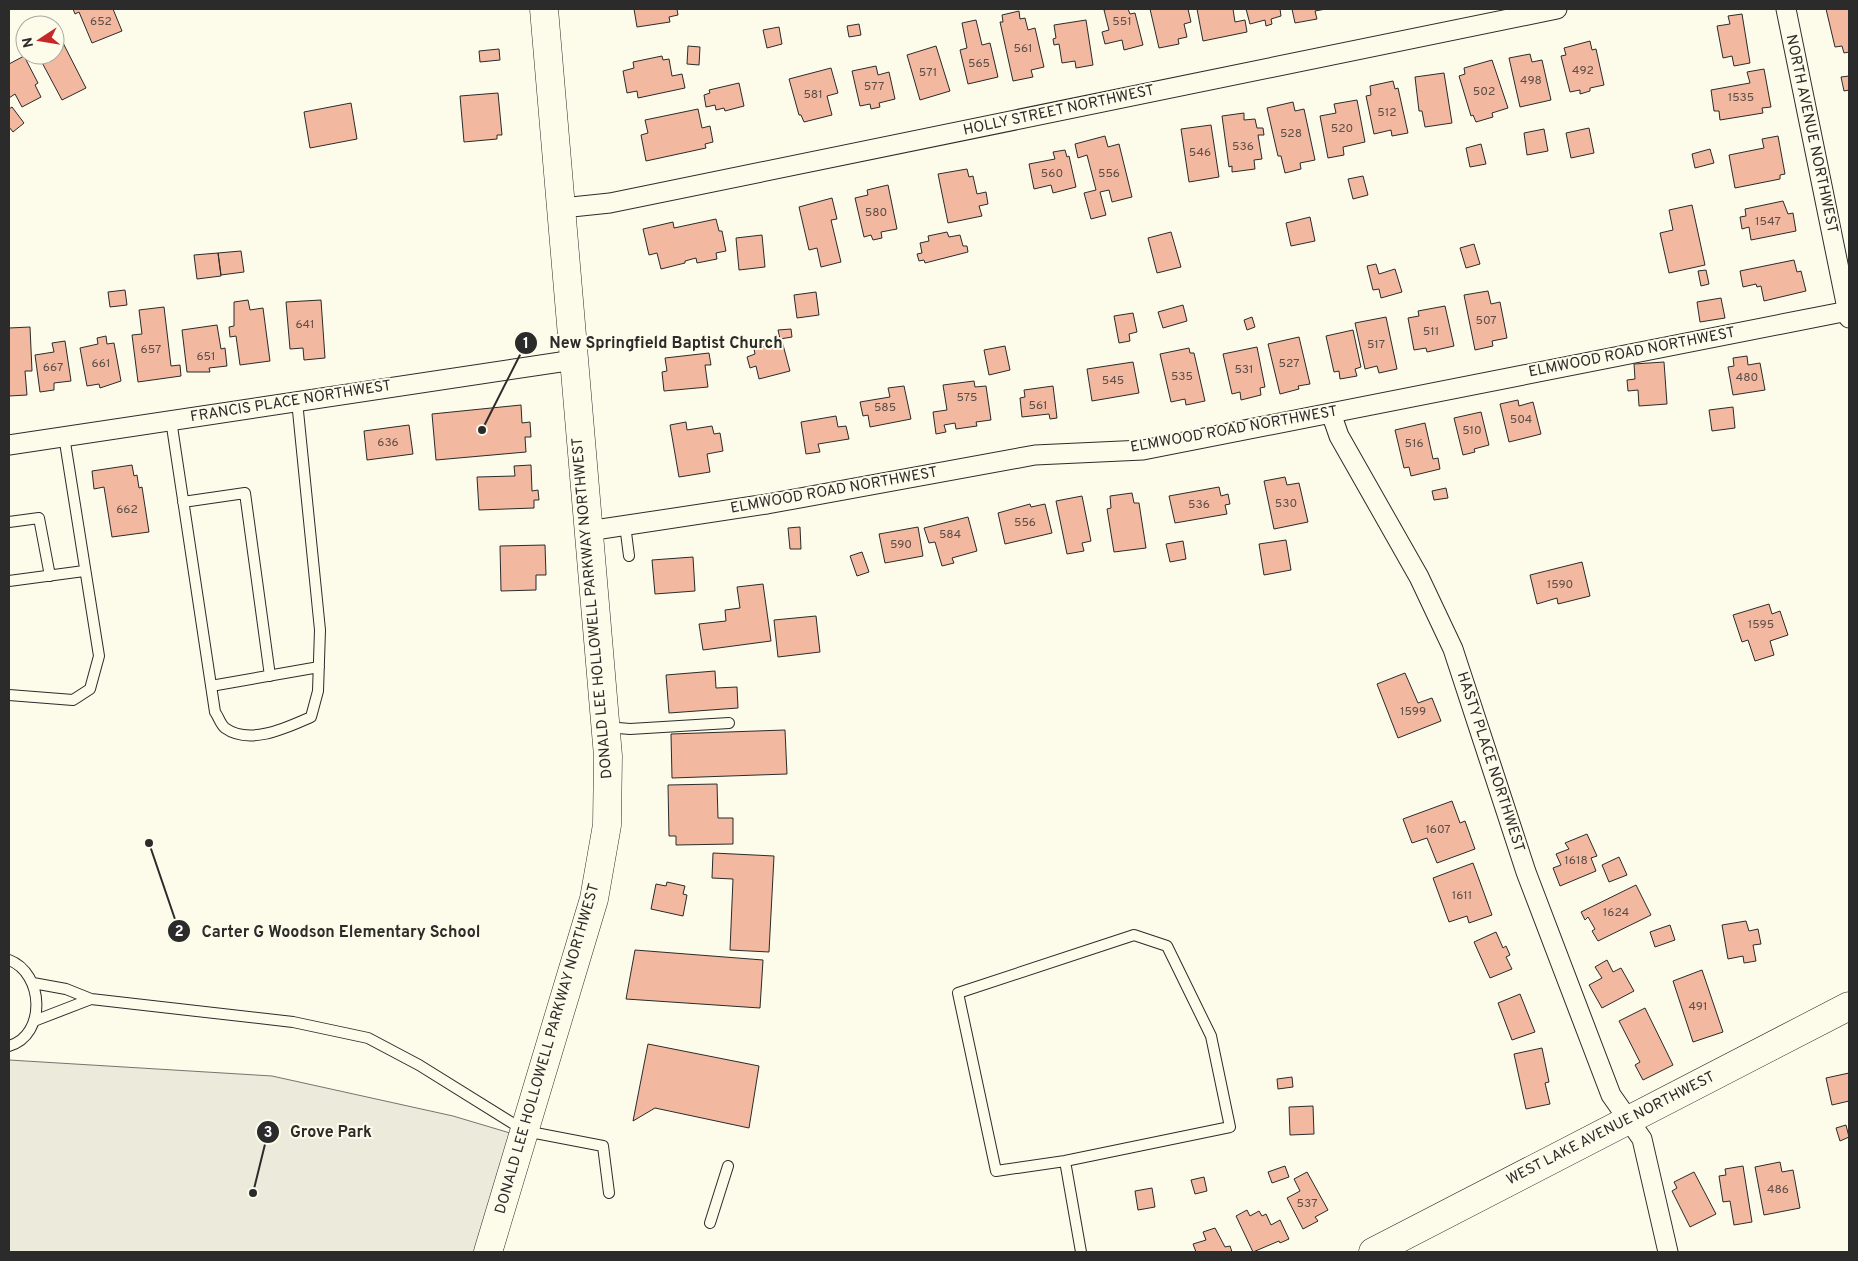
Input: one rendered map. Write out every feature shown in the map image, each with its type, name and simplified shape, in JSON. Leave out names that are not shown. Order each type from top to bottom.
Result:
[{"type":"main road","name":"DONALD LEE HOLLOWELL PARKWAY NORTHWEST","points":[[488,1252],[594,898],[607,826],[608,756],[544,9]]},
{"type":"main road","name":"WEST LAKE AVENUE NORTHWEST","points":[[1373,1252],[1849,1006]]},
{"type":"street","name":"HOLLY STREET NORTHWEST","points":[[562,208],[610,203],[1557,9]]},
{"type":"street","name":"NORTH AVENUE NORTHWEST","points":[[1786,9],[1848,314]]},
{"type":"street","name":"ELMWOOD ROAD NORTHWEST","points":[[588,531],[767,504],[1034,455],[1143,450],[1848,314]]},
{"type":"street","name":"FRANCIS PLACE NORTHWEST","points":[[9,444],[574,360]]},
{"type":"street","name":"HASTY PLACE NORTHWEST","points":[[1331,413],[1339,436],[1419,577],[1453,649],[1526,872],[1611,1095],[1642,1139],[1668,1252]]},
{"type":"lane","points":[[171,420],[215,712],[225,728],[242,735],[273,733],[311,717],[318,691],[320,630],[297,401]]},
{"type":"lane","points":[[9,695],[73,700],[90,689],[99,656],[64,436]]},
{"type":"lane","points":[[183,502],[246,493],[270,676]]},
{"type":"lane","points":[[9,522],[39,518],[50,576]]},
{"type":"lane","points":[[625,526],[629,556]]},
{"type":"lane","points":[[9,582],[84,571]]},
{"type":"lane","points":[[211,686],[319,667]]},
{"type":"lane","points":[[605,727],[630,729],[729,723]]},
{"type":"lane","points":[[1134,935],[1168,946],[1211,1036],[1230,1127],[1065,1161],[996,1171],[958,993],[1134,935]]},
{"type":"lane","points":[[9,960],[23,968],[33,983],[36,1002],[34,1021],[26,1036],[9,1046]]},
{"type":"lane","points":[[33,983],[66,989],[91,999],[293,1022],[368,1038],[419,1065],[525,1131],[603,1146],[609,1193]]},
{"type":"lane","points":[[34,1021],[91,999]]},
{"type":"lane","points":[[1065,1161],[1081,1252]]},
{"type":"lane","points":[[710,1223],[728,1166]]},
{"type":"shaded area","points":[[9,1060],[272,1076],[453,1116],[510,1133],[483,1252],[9,1252]]},
{"type":"building","points":[[73,9],[113,9],[122,31],[92,43],[79,12],[75,14]]},
{"type":"building","points":[[634,9],[677,9],[678,15],[669,17],[670,22],[637,27]]},
{"type":"building","points":[[1128,9],[1130,14],[1135,13],[1143,45],[1124,50],[1122,40],[1105,44],[1102,32],[1109,30],[1104,10]]},
{"type":"building","points":[[1150,9],[1188,9],[1191,22],[1184,24],[1187,37],[1178,39],[1179,44],[1159,48]]},
{"type":"building","points":[[1197,9],[1233,9],[1235,22],[1245,20],[1247,32],[1203,41]]},
{"type":"building","points":[[1246,9],[1280,9],[1281,16],[1271,19],[1272,24],[1266,26],[1265,20],[1250,24]]},
{"type":"building","points":[[1292,9],[1326,9],[1315,11],[1317,19],[1295,23]]},
{"type":"building","points":[[1826,9],[1849,9],[1849,52],[1844,53],[1842,46],[1835,47]]},
{"type":"building","points":[[1019,11],[1020,19],[1025,18],[1028,30],[1035,28],[1044,67],[1031,70],[1033,77],[1013,81],[1000,22],[1003,22],[1002,15]]},
{"type":"building","points":[[1742,14],[1750,63],[1734,66],[1732,56],[1723,58],[1717,26],[1730,24],[1728,16]]},
{"type":"building","points":[[976,20],[982,45],[990,43],[998,77],[968,84],[960,50],[967,48],[962,23]]},
{"type":"building","points":[[1086,20],[1093,65],[1076,68],[1075,61],[1062,63],[1059,44],[1054,45],[1053,39],[1056,38],[1054,25]]},
{"type":"building","points":[[859,24],[861,35],[849,37],[847,26]]},
{"type":"building","points":[[779,27],[782,44],[767,48],[763,30]]},
{"type":"building","points":[[1590,41],[1592,50],[1596,49],[1604,85],[1590,88],[1590,91],[1580,94],[1580,90],[1570,92],[1561,56],[1566,55],[1564,48]]},
{"type":"building","points":[[688,46],[700,47],[699,65],[687,64]]},
{"type":"building","points":[[936,46],[950,91],[920,100],[907,55]]},
{"type":"building","points":[[65,47],[86,88],[62,100],[43,65],[65,65]]},
{"type":"building","points":[[499,49],[500,60],[480,62],[479,51]]},
{"type":"building","points":[[1530,54],[1532,62],[1542,60],[1551,100],[1520,107],[1509,58]]},
{"type":"building","points":[[662,56],[663,60],[669,59],[672,76],[682,74],[685,88],[638,98],[637,91],[627,93],[623,71],[634,68],[633,62]]},
{"type":"building","points":[[1492,60],[1508,108],[1492,113],[1493,117],[1476,122],[1473,115],[1471,116],[1459,76],[1465,74],[1464,68]]},
{"type":"building","points":[[15,61],[15,65],[29,65],[38,83],[35,85],[41,97],[22,107],[15,94],[9,98],[9,64]]},
{"type":"building","points":[[876,66],[878,75],[889,72],[895,99],[879,103],[880,107],[871,109],[870,104],[860,106],[852,71]]},
{"type":"building","points":[[831,68],[838,93],[827,96],[832,115],[804,122],[801,115],[799,115],[789,79]]},
{"type":"building","points":[[1764,69],[1771,107],[1762,108],[1763,113],[1720,120],[1719,111],[1714,111],[1711,90],[1750,83],[1747,72]]},
{"type":"building","points":[[1444,73],[1452,123],[1425,127],[1422,111],[1419,111],[1415,77]]},
{"type":"building","points":[[1849,76],[1849,90],[1844,91],[1841,77]]},
{"type":"building","points":[[1393,81],[1395,89],[1398,88],[1408,133],[1392,136],[1391,130],[1374,134],[1366,96],[1371,95],[1370,86]]},
{"type":"building","points":[[739,83],[744,106],[725,111],[724,108],[716,110],[715,105],[706,107],[704,95],[710,93],[709,90]]},
{"type":"building","points":[[498,93],[502,135],[497,135],[497,139],[464,142],[460,96]]},
{"type":"building","points":[[1357,100],[1365,142],[1343,147],[1344,155],[1328,158],[1320,116],[1336,113],[1334,104]]},
{"type":"building","points":[[1293,102],[1295,111],[1304,109],[1315,160],[1300,163],[1301,169],[1285,173],[1281,156],[1278,156],[1267,108]]},
{"type":"building","points":[[351,103],[357,139],[310,148],[304,112]]},
{"type":"building","points":[[12,107],[24,123],[13,132],[9,127],[9,109]]},
{"type":"building","points":[[698,109],[702,128],[710,126],[713,142],[705,144],[706,148],[646,161],[641,135],[648,133],[645,120]]},
{"type":"building","points":[[1244,113],[1244,120],[1255,119],[1257,128],[1263,128],[1264,135],[1258,135],[1262,159],[1254,160],[1255,169],[1232,172],[1232,166],[1229,167],[1222,116]]},
{"type":"building","points":[[1211,125],[1219,177],[1189,182],[1181,129]]},
{"type":"building","points":[[1589,128],[1594,153],[1571,158],[1566,133]]},
{"type":"building","points":[[1544,129],[1548,151],[1527,155],[1524,133]]},
{"type":"building","points":[[1105,136],[1108,147],[1119,144],[1132,197],[1112,202],[1109,190],[1100,192],[1106,215],[1091,219],[1084,193],[1096,190],[1087,155],[1078,158],[1075,144]]},
{"type":"building","points":[[1778,136],[1785,174],[1780,175],[1780,179],[1735,188],[1729,155],[1764,148],[1762,139]]},
{"type":"building","points":[[1481,144],[1486,164],[1470,167],[1466,148]]},
{"type":"building","points":[[1710,149],[1714,163],[1695,168],[1692,154]]},
{"type":"building","points":[[1065,150],[1067,157],[1069,156],[1076,187],[1053,193],[1051,185],[1034,189],[1029,164],[1055,159],[1053,152]]},
{"type":"building","points":[[967,169],[969,177],[973,176],[977,194],[986,192],[988,204],[979,206],[982,216],[948,223],[938,174]]},
{"type":"building","points":[[1363,176],[1368,195],[1353,199],[1348,179]]},
{"type":"building","points":[[888,185],[897,229],[881,232],[882,238],[873,240],[871,235],[864,237],[855,198],[868,195],[867,190]]},
{"type":"building","points":[[832,198],[837,219],[831,220],[841,262],[821,267],[817,248],[809,250],[799,207]]},
{"type":"building","points":[[1783,201],[1788,214],[1793,213],[1796,231],[1751,240],[1749,227],[1742,229],[1740,217],[1746,216],[1745,209]]},
{"type":"building","points":[[1692,205],[1705,265],[1669,273],[1660,233],[1673,230],[1669,210]]},
{"type":"building","points":[[1310,217],[1315,241],[1291,246],[1286,223]]},
{"type":"building","points":[[716,219],[719,231],[722,231],[726,251],[716,253],[717,259],[697,263],[696,258],[661,269],[657,253],[649,255],[643,229],[673,222],[674,228]]},
{"type":"building","points":[[947,232],[949,237],[960,235],[963,246],[967,246],[968,252],[925,263],[924,260],[919,261],[917,254],[922,253],[920,243],[929,241],[928,236]]},
{"type":"building","points":[[1171,232],[1181,267],[1157,273],[1148,238]]},
{"type":"building","points":[[762,235],[765,267],[739,270],[736,238]]},
{"type":"building","points":[[1474,244],[1480,264],[1466,268],[1460,248]]},
{"type":"building","points":[[241,251],[244,272],[221,275],[218,253]]},
{"type":"building","points":[[218,253],[221,276],[197,279],[194,255]]},
{"type":"building","points":[[1794,260],[1797,272],[1801,271],[1806,291],[1764,301],[1761,286],[1757,287],[1756,284],[1743,287],[1740,271]]},
{"type":"building","points":[[1376,264],[1379,274],[1395,269],[1402,292],[1381,298],[1379,289],[1373,290],[1367,266]]},
{"type":"building","points":[[1706,270],[1709,284],[1701,286],[1698,271]]},
{"type":"building","points":[[125,290],[127,305],[110,307],[108,292]]},
{"type":"building","points":[[1488,291],[1491,304],[1500,302],[1507,338],[1492,341],[1493,346],[1475,350],[1464,295]]},
{"type":"building","points":[[816,292],[819,315],[797,318],[794,295]]},
{"type":"building","points":[[1721,298],[1725,318],[1700,322],[1697,302]]},
{"type":"building","points":[[248,300],[250,310],[263,308],[270,361],[240,365],[236,336],[230,337],[229,327],[234,326],[234,302]]},
{"type":"building","points":[[321,300],[325,358],[304,360],[303,348],[290,349],[286,302]]},
{"type":"building","points":[[1183,305],[1187,321],[1163,328],[1158,312]]},
{"type":"building","points":[[1445,306],[1454,346],[1427,352],[1426,348],[1414,350],[1408,318],[1419,316],[1418,311]]},
{"type":"building","points":[[164,307],[171,366],[180,365],[181,376],[138,382],[132,335],[142,334],[139,310]]},
{"type":"building","points":[[1133,313],[1137,332],[1129,334],[1130,341],[1119,343],[1114,316]]},
{"type":"building","points":[[1252,317],[1255,327],[1247,330],[1244,320]]},
{"type":"building","points":[[1386,317],[1397,369],[1379,373],[1377,366],[1365,369],[1355,323]]},
{"type":"building","points":[[217,325],[221,349],[225,348],[227,366],[209,368],[210,372],[187,372],[182,330]]},
{"type":"building","points":[[30,327],[32,371],[25,371],[27,395],[9,396],[9,328]]},
{"type":"building","points":[[791,329],[792,337],[780,339],[778,330]]},
{"type":"building","points":[[1353,330],[1361,367],[1355,369],[1357,376],[1340,379],[1339,371],[1334,372],[1326,336]]},
{"type":"building","points":[[106,336],[107,344],[114,343],[121,381],[100,388],[99,384],[87,386],[80,348],[98,344],[97,338]]},
{"type":"building","points":[[1299,337],[1310,384],[1298,386],[1299,389],[1280,394],[1268,344]]},
{"type":"building","points":[[65,341],[71,381],[54,383],[54,390],[40,392],[35,355],[54,352],[52,343]]},
{"type":"building","points":[[782,341],[790,371],[759,379],[756,366],[750,368],[747,357],[755,354],[754,349]]},
{"type":"building","points":[[1005,346],[1010,370],[989,375],[984,350]]},
{"type":"building","points":[[1257,347],[1265,387],[1260,388],[1261,395],[1241,400],[1240,392],[1232,394],[1223,354]]},
{"type":"building","points":[[1189,348],[1190,353],[1194,353],[1205,401],[1186,405],[1185,399],[1171,402],[1160,354]]},
{"type":"building","points":[[709,353],[711,365],[705,365],[708,387],[664,391],[662,372],[667,371],[665,358]]},
{"type":"building","points":[[1747,356],[1748,365],[1760,363],[1765,390],[1733,395],[1728,367],[1734,366],[1733,358]]},
{"type":"building","points":[[1133,362],[1139,393],[1092,401],[1087,369]]},
{"type":"building","points":[[1664,362],[1667,404],[1639,406],[1638,390],[1628,391],[1627,380],[1635,379],[1634,364]]},
{"type":"building","points":[[974,381],[975,387],[986,386],[991,420],[976,422],[977,426],[956,429],[955,423],[944,425],[946,432],[936,434],[933,412],[947,410],[943,385]]},
{"type":"building","points":[[904,386],[911,419],[870,427],[868,415],[863,416],[860,402],[890,397],[888,388]]},
{"type":"building","points":[[1053,386],[1057,418],[1050,419],[1049,414],[1022,417],[1020,398],[1025,397],[1024,390]]},
{"type":"building","points":[[1518,400],[1519,406],[1533,402],[1541,434],[1509,442],[1500,404]]},
{"type":"building","points":[[521,405],[522,423],[530,422],[531,437],[525,437],[526,452],[436,460],[432,414]]},
{"type":"building","points":[[1733,407],[1735,428],[1712,431],[1709,410]]},
{"type":"building","points":[[1481,412],[1489,445],[1474,449],[1475,452],[1463,455],[1454,418]]},
{"type":"building","points":[[836,416],[838,427],[846,426],[849,439],[818,444],[820,452],[806,454],[801,422]]},
{"type":"building","points":[[686,422],[687,430],[712,426],[714,434],[720,433],[723,451],[707,454],[710,472],[679,477],[670,425]]},
{"type":"building","points":[[1425,423],[1433,459],[1438,458],[1440,469],[1411,476],[1409,467],[1404,468],[1395,430]]},
{"type":"building","points":[[409,425],[413,454],[367,460],[364,431]]},
{"type":"building","points":[[132,465],[134,476],[137,475],[139,488],[142,487],[149,532],[112,537],[104,487],[94,489],[92,471]]},
{"type":"building","points":[[531,465],[532,491],[538,490],[539,500],[534,500],[534,508],[479,510],[477,477],[515,476],[514,466]]},
{"type":"building","points":[[1285,477],[1287,485],[1299,483],[1308,522],[1274,529],[1264,481]]},
{"type":"building","points":[[1219,487],[1221,496],[1228,494],[1230,504],[1225,505],[1227,514],[1175,523],[1169,496]]},
{"type":"building","points":[[1446,488],[1448,498],[1434,500],[1432,491]]},
{"type":"building","points":[[1132,493],[1134,503],[1139,503],[1146,548],[1114,552],[1107,509],[1111,508],[1110,496]]},
{"type":"building","points":[[1082,496],[1091,541],[1082,543],[1084,551],[1067,554],[1056,501]]},
{"type":"building","points":[[1030,504],[1031,507],[1045,504],[1052,533],[1005,544],[998,513]]},
{"type":"building","points":[[968,517],[977,551],[952,558],[954,563],[942,566],[935,542],[929,543],[924,528]]},
{"type":"building","points":[[800,527],[801,549],[790,549],[788,528]]},
{"type":"building","points":[[918,527],[923,556],[885,563],[879,534]]},
{"type":"building","points":[[1286,540],[1291,570],[1264,575],[1259,544]]},
{"type":"building","points":[[1183,541],[1186,559],[1170,562],[1166,544]]},
{"type":"building","points":[[545,545],[546,575],[536,575],[536,590],[501,591],[500,546]]},
{"type":"building","points":[[862,552],[869,572],[857,576],[850,556]]},
{"type":"building","points":[[693,557],[695,591],[655,594],[652,560]]},
{"type":"building","points":[[1582,562],[1590,596],[1558,604],[1557,598],[1537,604],[1530,575]]},
{"type":"building","points":[[763,584],[771,641],[703,650],[699,624],[726,621],[725,610],[740,608],[737,587]]},
{"type":"building","points":[[1769,604],[1772,614],[1780,611],[1788,635],[1770,641],[1774,655],[1755,661],[1748,640],[1742,642],[1733,615]]},
{"type":"building","points":[[816,616],[820,652],[778,657],[774,620]]},
{"type":"building","points":[[715,671],[716,688],[737,687],[738,708],[669,713],[666,675]]},
{"type":"building","points":[[1405,673],[1418,703],[1432,698],[1441,721],[1398,738],[1377,684]]},
{"type":"building","points":[[785,730],[787,774],[672,778],[671,734]]},
{"type":"building","points":[[717,784],[718,818],[733,818],[733,844],[676,845],[676,836],[669,836],[668,785]]},
{"type":"building","points":[[1452,801],[1460,823],[1465,821],[1475,849],[1437,863],[1427,838],[1412,843],[1403,819]]},
{"type":"building","points":[[1587,834],[1597,856],[1591,858],[1596,871],[1560,886],[1553,868],[1561,865],[1556,854],[1569,849],[1565,843]]},
{"type":"building","points":[[713,853],[774,856],[769,952],[730,950],[733,879],[712,878]]},
{"type":"building","points":[[1619,857],[1627,875],[1609,882],[1602,865]]},
{"type":"building","points":[[1473,863],[1492,915],[1469,923],[1467,916],[1449,922],[1433,878]]},
{"type":"building","points":[[667,882],[685,886],[683,894],[687,895],[683,916],[651,909],[656,884],[666,886]]},
{"type":"building","points":[[1636,885],[1651,915],[1598,941],[1592,931],[1595,929],[1588,917],[1585,920],[1581,912]]},
{"type":"building","points":[[1746,921],[1749,931],[1758,929],[1761,944],[1753,945],[1756,961],[1744,963],[1743,956],[1728,959],[1722,925]]},
{"type":"building","points":[[1670,925],[1675,940],[1655,947],[1650,932]]},
{"type":"building","points":[[1496,932],[1503,948],[1506,946],[1510,955],[1506,957],[1512,969],[1490,978],[1474,942]]},
{"type":"building","points":[[635,950],[763,960],[760,1008],[626,999]]},
{"type":"building","points":[[1607,960],[1613,972],[1621,968],[1634,991],[1602,1008],[1589,985],[1602,978],[1595,967]]},
{"type":"building","points":[[1702,970],[1723,1032],[1693,1042],[1673,981]]},
{"type":"building","points":[[1520,994],[1535,1032],[1512,1040],[1498,1003]]},
{"type":"building","points":[[1645,1008],[1673,1065],[1643,1080],[1635,1065],[1640,1062],[1619,1021]]},
{"type":"building","points":[[648,1044],[759,1066],[749,1128],[655,1108],[633,1121]]},
{"type":"building","points":[[1542,1048],[1549,1082],[1545,1083],[1550,1104],[1526,1109],[1514,1054]]},
{"type":"building","points":[[1849,1073],[1849,1101],[1832,1105],[1826,1078]]},
{"type":"building","points":[[1292,1077],[1293,1087],[1278,1089],[1277,1079]]},
{"type":"building","points":[[1313,1106],[1314,1134],[1290,1135],[1289,1107]]},
{"type":"building","points":[[1846,1125],[1849,1137],[1840,1141],[1836,1128]]},
{"type":"building","points":[[1780,1162],[1782,1172],[1793,1170],[1800,1208],[1764,1215],[1755,1167]]},
{"type":"building","points":[[1285,1166],[1289,1177],[1272,1183],[1268,1172]]},
{"type":"building","points":[[1743,1166],[1752,1222],[1734,1225],[1730,1201],[1723,1202],[1719,1176],[1726,1175],[1725,1169]]},
{"type":"building","points":[[1307,1172],[1328,1210],[1315,1217],[1318,1221],[1303,1229],[1287,1198],[1300,1191],[1294,1179]]},
{"type":"building","points":[[1694,1172],[1716,1214],[1690,1227],[1672,1191],[1677,1188],[1674,1182]]},
{"type":"building","points":[[1204,1177],[1207,1191],[1195,1194],[1191,1180]]},
{"type":"building","points":[[1152,1188],[1155,1207],[1138,1210],[1135,1191]]},
{"type":"building","points":[[1247,1210],[1250,1216],[1259,1211],[1262,1216],[1266,1214],[1271,1225],[1280,1220],[1289,1239],[1280,1243],[1279,1241],[1253,1252],[1236,1216]]},
{"type":"building","points":[[1215,1228],[1225,1247],[1230,1246],[1232,1252],[1196,1252],[1193,1244],[1206,1240],[1203,1232]]},
{"type":"place","name":"New Springfield Baptist Church","points":[[482,430]]},
{"type":"place","name":"Carter G Woodson Elementary School","points":[[149,843]]},
{"type":"place","name":"Grove Park","points":[[253,1193]]}]
